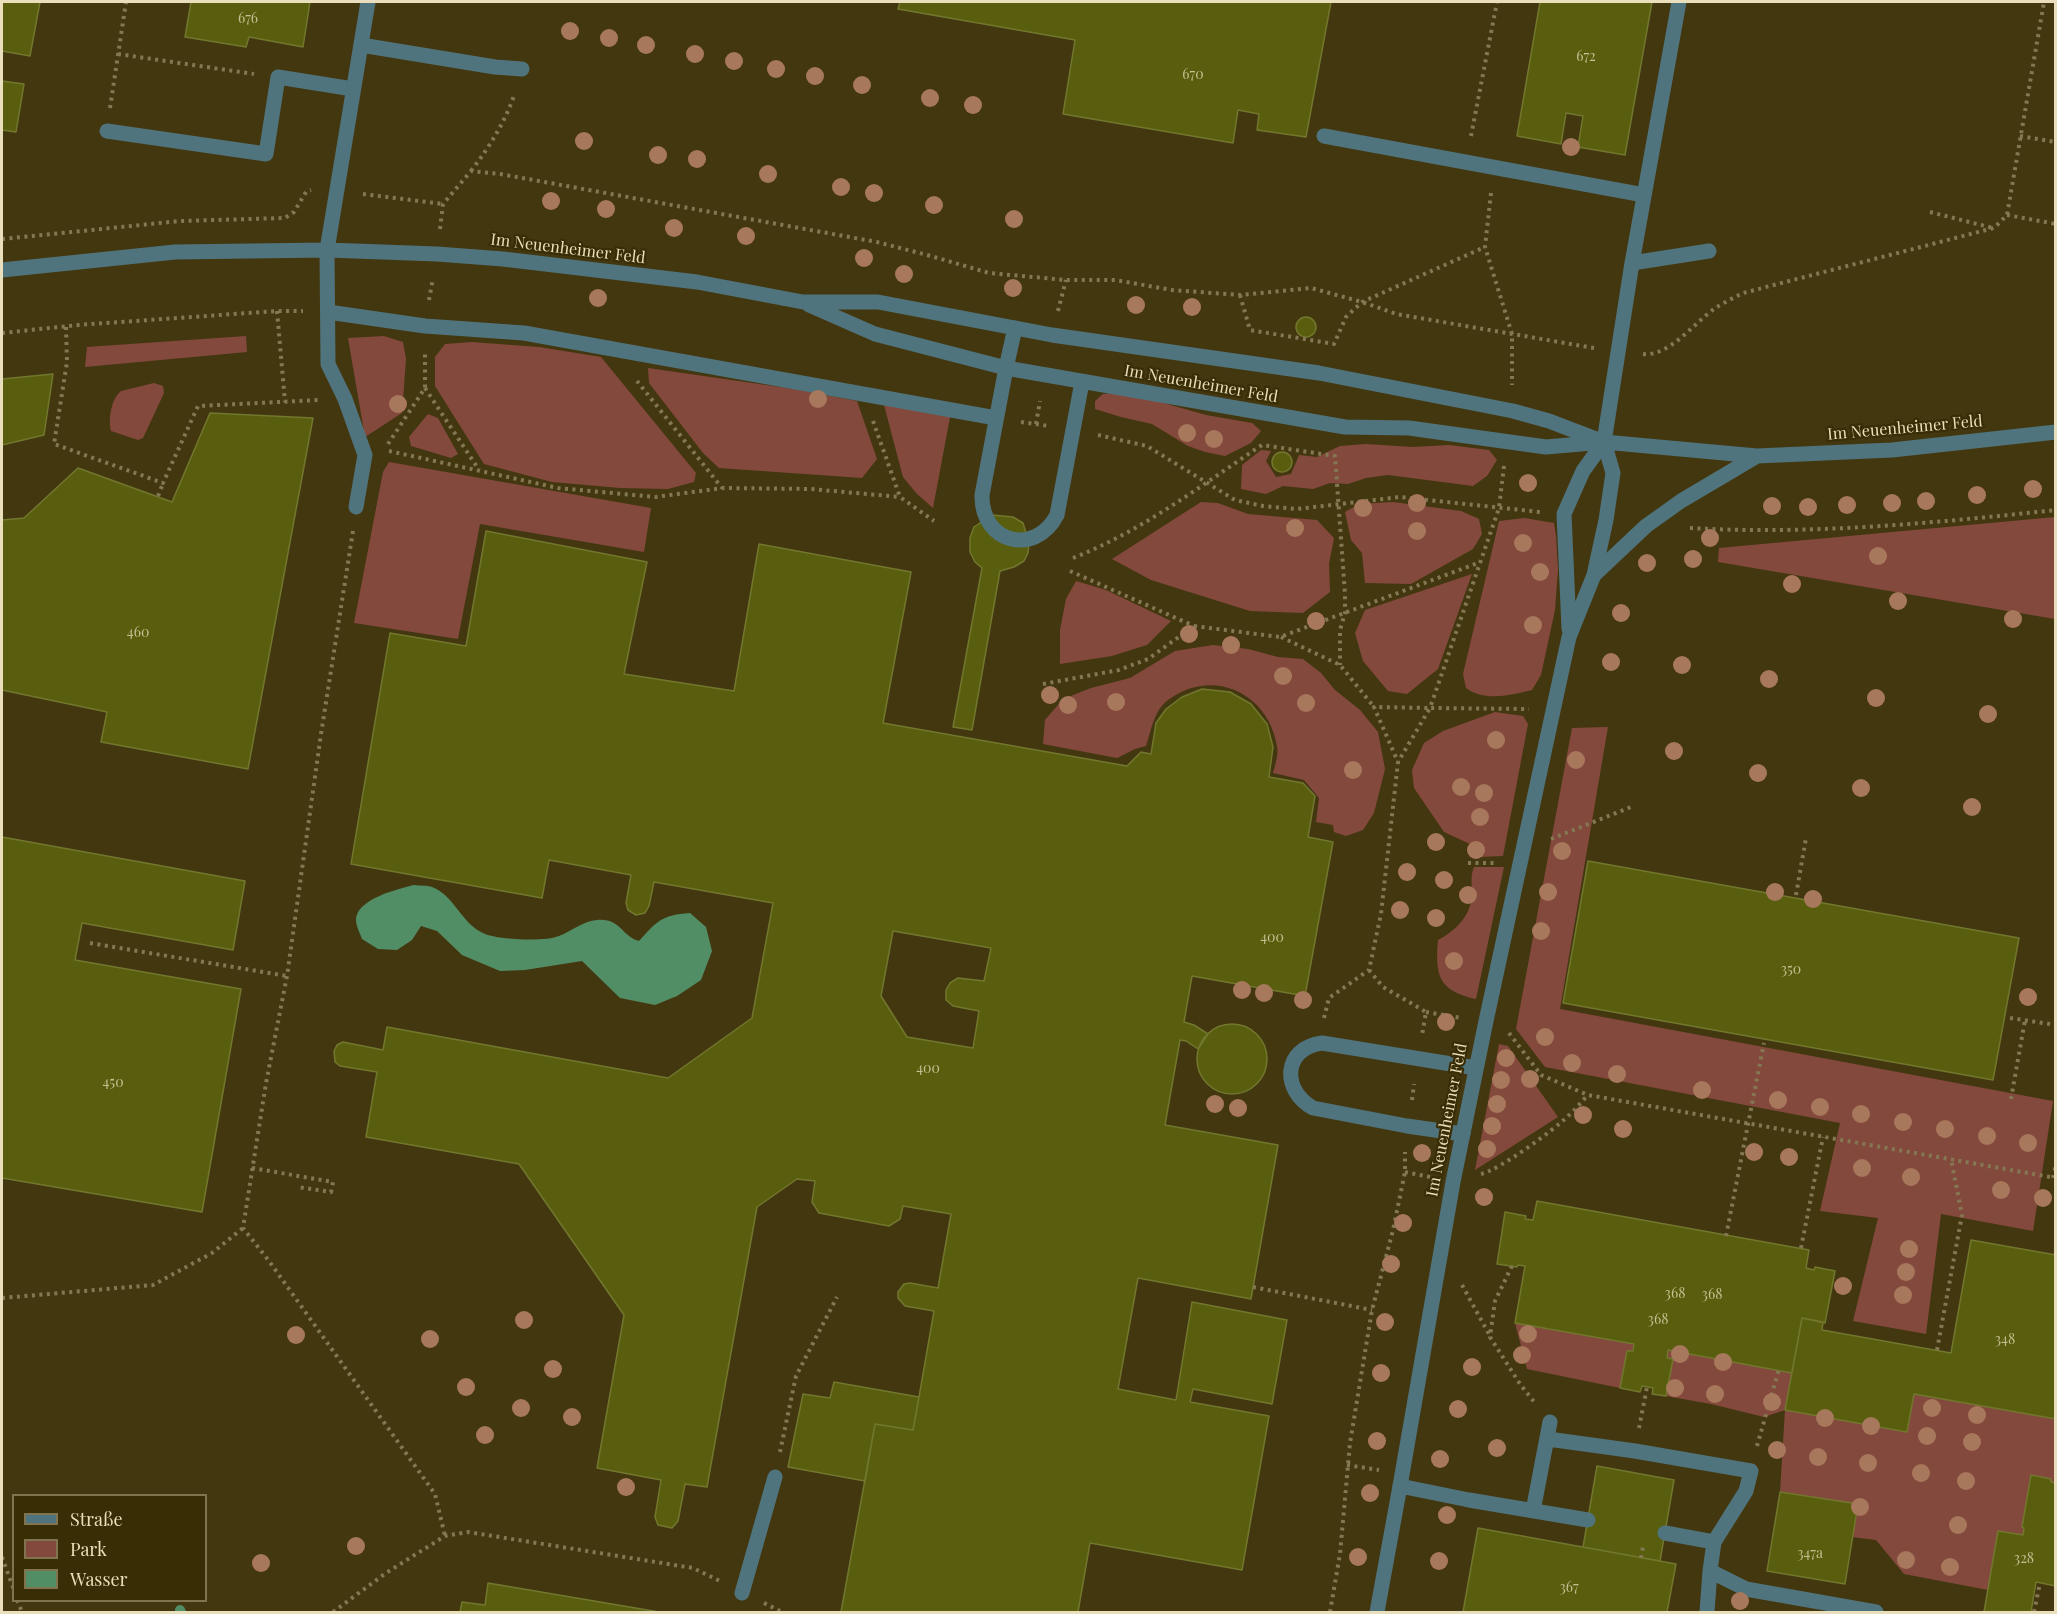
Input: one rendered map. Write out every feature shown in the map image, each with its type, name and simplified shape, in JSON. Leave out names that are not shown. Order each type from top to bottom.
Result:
[{"type":"street","points":[[356,507],[365,455],[345,399],[328,364],[327,250],[368,2]]},
{"type":"street","points":[[1604,442],[1632,263],[1679,2]]},
{"type":"street","points":[[361,45],[495,67],[522,69]]},
{"type":"street","points":[[107,131],[266,154],[278,77],[353,89]]},
{"type":"street","points":[[1324,136],[1644,195]]},
{"type":"street","name":"Im Neuenheimer Feld","points":[[2,270],[174,252],[327,250],[503,259],[686,281],[803,302],[878,302],[1015,328],[1319,373],[1513,411],[1549,421],[1604,442]]},
{"type":"street","points":[[1632,263],[1709,250]]},
{"type":"street","name":"Im Neuenheimer Feld","points":[[803,302],[875,334],[1005,368],[1345,427],[1408,428],[1546,447],[1604,442],[1757,456],[1892,450],[2055,432]]},
{"type":"street","points":[[328,312],[425,326],[524,333],[996,418]]},
{"type":"street","points":[[1015,328],[1005,368],[982,495],[983,511],[990,525],[1001,535],[1016,540],[1038,537],[1054,522],[1059,508],[1082,382]]},
{"type":"street","name":"Im Neuenheimer Feld","points":[[1569,638],[1564,514],[1582,471],[1604,442]]},
{"type":"street","name":"Im Neuenheimer Feld","points":[[1377,1612],[1453,1182],[1476,1068],[1569,638],[1594,575],[1606,520],[1613,473],[1604,442]]},
{"type":"street","name":"Im Neuenheimer Feld","points":[[1594,575],[1646,526],[1681,501],[1757,456]]},
{"type":"street","points":[[1463,1134],[1407,1126],[1313,1107],[1302,1101],[1296,1094],[1291,1072],[1293,1060],[1301,1051],[1312,1045],[1334,1044],[1476,1068]]},
{"type":"street","points":[[1533,1511],[1550,1422]]},
{"type":"street","points":[[1548,1439],[1751,1471],[1746,1491],[1714,1542],[1707,1612]]},
{"type":"street","points":[[742,1593],[775,1477]]},
{"type":"street","points":[[1400,1486],[1588,1520]]},
{"type":"street","points":[[1665,1533],[1714,1542]]},
{"type":"street","points":[[1710,1571],[1746,1589],[1876,1612]]},
{"type":"path","points":[[107,131],[126,2]]},
{"type":"path","points":[[1466,162],[1497,2]]},
{"type":"path","points":[[471,171],[500,174],[877,242],[989,273],[1066,280],[1115,280],[1172,290],[1240,295],[1311,288],[1396,314],[1651,355],[1664,350],[1714,309],[1743,293],[1994,228],[2007,215],[2044,2]]},
{"type":"path","points":[[118,54],[278,77]]},
{"type":"path","points":[[522,69],[508,114],[491,145],[443,204],[425,326],[425,388],[384,450],[558,488],[655,497],[723,488],[811,489],[900,497],[934,521]]},
{"type":"path","points":[[2020,136],[2055,142]]},
{"type":"path","points":[[2,239],[180,221],[285,218],[294,212],[306,192],[316,189],[443,204]]},
{"type":"path","points":[[1930,212],[1994,228]]},
{"type":"path","points":[[2007,215],[2055,224]]},
{"type":"path","points":[[1240,295],[1251,330],[1334,344],[1346,317],[1362,302],[1485,247]]},
{"type":"path","points":[[277,311],[285,402]]},
{"type":"path","points":[[2,333],[277,311],[328,312]]},
{"type":"path","points":[[66,327],[68,362],[54,444],[163,483]]},
{"type":"path","points":[[612,350],[723,488]]},
{"type":"path","points":[[425,388],[480,471]]},
{"type":"path","points":[[864,395],[900,497]]},
{"type":"path","points":[[158,496],[198,406],[345,399]]},
{"type":"path","points":[[996,418],[1147,446],[1235,500],[1263,506],[1297,509],[1400,497],[1564,514]]},
{"type":"path","points":[[1073,558],[1100,548],[1154,518],[1262,445],[1335,456],[1346,594],[1345,613],[1340,630],[1340,665]]},
{"type":"path","points":[[2,1298],[153,1285],[212,1253],[243,1228],[266,1083],[288,976],[321,734],[356,507]]},
{"type":"path","points":[[1646,526],[1772,530],[1903,526],[2055,510]]},
{"type":"path","points":[[1280,637],[1479,563]]},
{"type":"path","points":[[1070,571],[1194,626],[1280,637],[1340,665],[1374,707],[1398,762]]},
{"type":"path","points":[[1043,684],[1119,670],[1148,659],[1194,626]]},
{"type":"path","points":[[1374,707],[1531,709],[1556,701]]},
{"type":"path","points":[[1312,1045],[1320,1030],[1329,998],[1370,970],[1381,914],[1398,762],[1430,708]]},
{"type":"path","points":[[1522,853],[1548,840],[1631,807]]},
{"type":"path","points":[[1796,895],[1806,838]]},
{"type":"path","points":[[90,943],[288,976]]},
{"type":"path","points":[[1426,1012],[1503,1025],[1541,1075],[1588,1095],[2054,1178],[2055,1164]]},
{"type":"path","points":[[2012,1018],[2055,1025]]},
{"type":"path","points":[[2011,1099],[2025,1020]]},
{"type":"path","points":[[1726,1236],[1764,1043]]},
{"type":"path","points":[[1453,1182],[1489,1172],[1567,1118],[1588,1095]]},
{"type":"path","points":[[1800,1248],[1823,1137]]},
{"type":"path","points":[[1937,1350],[1962,1215],[1951,1159]]},
{"type":"path","points":[[252,1168],[333,1182],[331,1192],[298,1186]]},
{"type":"path","points":[[1330,1612],[1340,1554],[1347,1465],[1372,1310],[1399,1201]]},
{"type":"path","points":[[243,1228],[435,1494],[446,1536]]},
{"type":"path","points":[[1441,1248],[1490,1337],[1520,1384]]},
{"type":"path","points":[[1490,1337],[1495,1301],[1512,1266]]},
{"type":"path","points":[[1253,1287],[1372,1310]]},
{"type":"path","points":[[775,1477],[796,1376],[837,1297]]},
{"type":"path","points":[[1764,1417],[1779,1369]]},
{"type":"path","points":[[1635,1451],[1647,1387]]},
{"type":"path","points":[[333,1612],[386,1573],[446,1536],[468,1532],[693,1568],[782,1612]]},
{"type":"path","points":[[2,1557],[12,1584]]},
{"type":"path","points":[[2034,1612],[2040,1583]]},
{"type":"green space","points":[[246,336],[247,352],[85,367],[87,347]]},
{"type":"green space","points":[[384,336],[403,342],[406,359],[402,413],[365,437],[348,338]]},
{"type":"green space","points":[[472,342],[539,347],[601,357],[696,473],[694,482],[668,489],[620,488],[552,482],[484,464],[435,386],[435,357],[445,344]]},
{"type":"green space","points":[[648,368],[794,389],[857,401],[877,459],[862,478],[719,468],[703,453],[649,383]]},
{"type":"green space","points":[[154,383],[163,386],[164,393],[143,438],[138,440],[111,431],[111,410],[121,391]]},
{"type":"green space","points":[[1113,393],[1153,400],[1206,415],[1252,423],[1261,431],[1251,443],[1225,456],[1205,452],[1188,446],[1152,424],[1095,409],[1095,401],[1103,394]]},
{"type":"green space","points":[[884,405],[951,412],[933,508],[903,477]]},
{"type":"green space","points":[[428,414],[438,418],[458,454],[451,458],[411,446],[409,437]]},
{"type":"green space","points":[[1366,444],[1413,447],[1449,445],[1489,450],[1497,460],[1487,476],[1473,486],[1388,475],[1366,478],[1348,484],[1330,483],[1313,489],[1283,486],[1266,494],[1241,489],[1242,465],[1261,450],[1271,451],[1266,461],[1276,477],[1291,474],[1299,455],[1317,457],[1340,446]]},
{"type":"green space","points":[[389,462],[651,508],[644,552],[480,524],[458,639],[354,623],[383,472]]},
{"type":"green space","points":[[1201,502],[1218,503],[1248,514],[1317,520],[1334,538],[1329,564],[1330,592],[1303,613],[1250,611],[1151,580],[1112,559]]},
{"type":"green space","points":[[1393,502],[1461,511],[1479,519],[1482,534],[1473,549],[1411,584],[1365,583],[1362,553],[1351,540],[1345,512],[1359,504]]},
{"type":"green space","points":[[2055,517],[2055,619],[1718,562],[1719,548]]},
{"type":"green space","points":[[1524,518],[1554,523],[1556,536],[1558,570],[1555,610],[1541,675],[1532,690],[1498,696],[1481,695],[1466,688],[1463,674],[1499,521]]},
{"type":"green space","points":[[1472,574],[1438,669],[1407,694],[1388,691],[1363,661],[1355,633],[1365,610]]},
{"type":"green space","points":[[1076,581],[1106,590],[1171,621],[1147,645],[1112,656],[1060,664],[1060,630],[1066,599]]},
{"type":"green space","points":[[1213,645],[1248,649],[1278,657],[1303,659],[1360,710],[1378,732],[1385,769],[1374,813],[1363,830],[1346,836],[1334,832],[1333,825],[1316,822],[1319,798],[1304,780],[1273,773],[1277,746],[1272,727],[1262,711],[1236,690],[1219,686],[1202,686],[1185,690],[1168,700],[1159,709],[1146,746],[1117,758],[1043,744],[1045,720],[1063,699],[1091,688],[1130,678],[1175,651]]},
{"type":"green space","points":[[1495,712],[1523,716],[1528,724],[1503,856],[1479,857],[1472,853],[1470,844],[1444,832],[1414,788],[1412,770],[1424,743],[1443,731]]},
{"type":"green space","points":[[1608,727],[1560,1009],[2053,1101],[2033,1231],[1941,1214],[1926,1334],[1853,1321],[1878,1218],[1820,1211],[1840,1123],[1545,1067],[1516,1029],[1572,728]]},
{"type":"green space","points":[[1474,867],[1504,867],[1476,999],[1463,996],[1446,986],[1437,963],[1438,940],[1456,928],[1465,917],[1471,904]]},
{"type":"green space","points":[[1499,1044],[1508,1046],[1558,1117],[1475,1170]]},
{"type":"green space","points":[[1515,1323],[1634,1344],[1633,1351],[1627,1351],[1620,1388],[1527,1369]]},
{"type":"green space","points":[[1668,1350],[1792,1373],[1785,1410],[1764,1417],[1666,1396],[1672,1359],[1667,1358]]},
{"type":"green space","points":[[1914,1394],[2055,1419],[2055,1483],[2051,1482],[2051,1479],[2031,1476],[2022,1527],[2024,1528],[2023,1535],[1998,1531],[1988,1590],[1904,1574],[1876,1540],[1852,1537],[1857,1504],[1780,1492],[1785,1410],[1907,1432]]},
{"type":"water","points":[[414,885],[430,886],[440,891],[469,923],[489,935],[521,939],[553,938],[587,922],[605,920],[616,924],[633,939],[639,941],[666,917],[690,913],[706,927],[712,951],[701,980],[677,996],[655,1005],[620,998],[582,961],[525,970],[500,971],[462,955],[437,931],[421,926],[412,940],[397,950],[378,949],[362,939],[356,920],[363,906],[379,896]]},
{"type":"building","points":[[2,2],[40,2],[30,56],[2,51]]},
{"type":"building","points":[[191,2],[310,2],[303,47],[249,37],[246,47],[185,37]]},
{"type":"building","points":[[900,2],[1331,2],[1306,137],[1257,130],[1259,114],[1238,110],[1233,143],[1063,114],[1075,40],[898,9]]},
{"type":"building","points":[[1540,2],[1652,2],[1625,155],[1578,147],[1583,116],[1566,113],[1561,144],[1517,136]]},
{"type":"building","points":[[2,81],[24,84],[16,132],[2,130]]},
{"type":"building","points":[[1306,317],[1313,320],[1316,327],[1313,334],[1306,337],[1299,334],[1296,327],[1299,320]]},
{"type":"building","points":[[53,374],[44,435],[2,445],[2,379]]},
{"type":"building","points":[[210,413],[313,418],[248,769],[101,742],[107,712],[2,690],[2,520],[24,518],[78,468],[172,502]]},
{"type":"building","points":[[1282,452],[1289,455],[1292,462],[1289,469],[1282,472],[1275,469],[1272,462],[1275,455]]},
{"type":"building","points":[[992,515],[1013,517],[1023,523],[1029,543],[1024,561],[1000,571],[972,730],[953,727],[982,568],[975,562],[970,552],[970,538],[974,527]]},
{"type":"building","points":[[486,531],[647,562],[624,674],[734,691],[759,544],[911,572],[883,723],[1127,766],[1141,752],[1151,754],[1156,723],[1166,709],[1182,697],[1202,689],[1230,692],[1251,704],[1267,724],[1273,747],[1269,777],[1303,783],[1315,796],[1308,837],[1333,842],[1305,996],[1192,976],[1184,1022],[1208,1034],[1198,1049],[1180,1040],[1165,1125],[1278,1145],[1251,1299],[1138,1278],[1118,1389],[1176,1400],[1192,1302],[1287,1320],[1272,1404],[1193,1389],[1190,1402],[1269,1416],[1242,1570],[1090,1543],[1078,1612],[841,1612],[875,1424],[913,1430],[919,1397],[934,1311],[905,1306],[898,1298],[898,1292],[904,1284],[910,1283],[938,1288],[951,1214],[903,1206],[900,1219],[889,1226],[819,1213],[812,1202],[815,1181],[797,1179],[757,1207],[707,1487],[685,1484],[678,1521],[672,1528],[658,1525],[655,1517],[661,1480],[597,1468],[624,1315],[519,1164],[366,1137],[377,1072],[340,1066],[335,1062],[334,1051],[337,1045],[343,1042],[383,1050],[387,1027],[668,1078],[752,1018],[773,903],[654,882],[649,906],[645,913],[636,915],[628,910],[626,903],[631,875],[549,860],[542,898],[351,864],[390,633],[466,646]],"holes":[[[893,931],[991,948],[984,981],[958,978],[950,983],[946,990],[946,1000],[953,1006],[979,1011],[973,1048],[907,1037],[881,996]]]},
{"type":"building","points":[[2,837],[245,881],[233,950],[82,923],[75,960],[241,989],[202,1212],[2,1178]]},
{"type":"building","points":[[1588,861],[2019,938],[1993,1080],[1563,1003]]},
{"type":"building","points":[[1239,1024],[1252,1030],[1261,1039],[1265,1045],[1267,1059],[1265,1073],[1257,1084],[1246,1092],[1225,1094],[1207,1084],[1199,1073],[1197,1052],[1207,1034],[1218,1026]]},
{"type":"building","points":[[1537,1201],[1809,1250],[1806,1268],[1814,1270],[1815,1267],[1835,1271],[1825,1323],[1802,1318],[1792,1373],[1668,1350],[1667,1358],[1673,1359],[1666,1396],[1652,1394],[1653,1388],[1642,1386],[1640,1392],[1620,1388],[1627,1351],[1633,1351],[1634,1344],[1515,1323],[1525,1266],[1497,1264],[1505,1212],[1526,1216],[1525,1219],[1533,1220]]},
{"type":"building","points":[[1971,1240],[2056,1255],[2056,1419],[1914,1394],[1907,1432],[1785,1410],[1802,1318],[1823,1322],[1822,1330],[1951,1353]]},
{"type":"building","points":[[834,1382],[919,1397],[913,1430],[875,1424],[865,1481],[788,1467],[803,1394],[830,1398]]},
{"type":"building","points":[[1597,1466],[1674,1480],[1660,1561],[1583,1547]]},
{"type":"building","points":[[2031,1475],[2051,1479],[2051,1482],[2056,1483],[2056,1586],[2036,1582],[2031,1612],[1984,1612],[1998,1531],[2023,1535],[2024,1528],[2022,1527]]},
{"type":"building","points":[[1780,1492],[1858,1504],[1845,1584],[1767,1571]]},
{"type":"building","points":[[1478,1528],[1676,1564],[1667,1612],[1463,1612]]},
{"type":"building","points":[[488,1583],[659,1612],[460,1612],[462,1602],[485,1605]]}]
